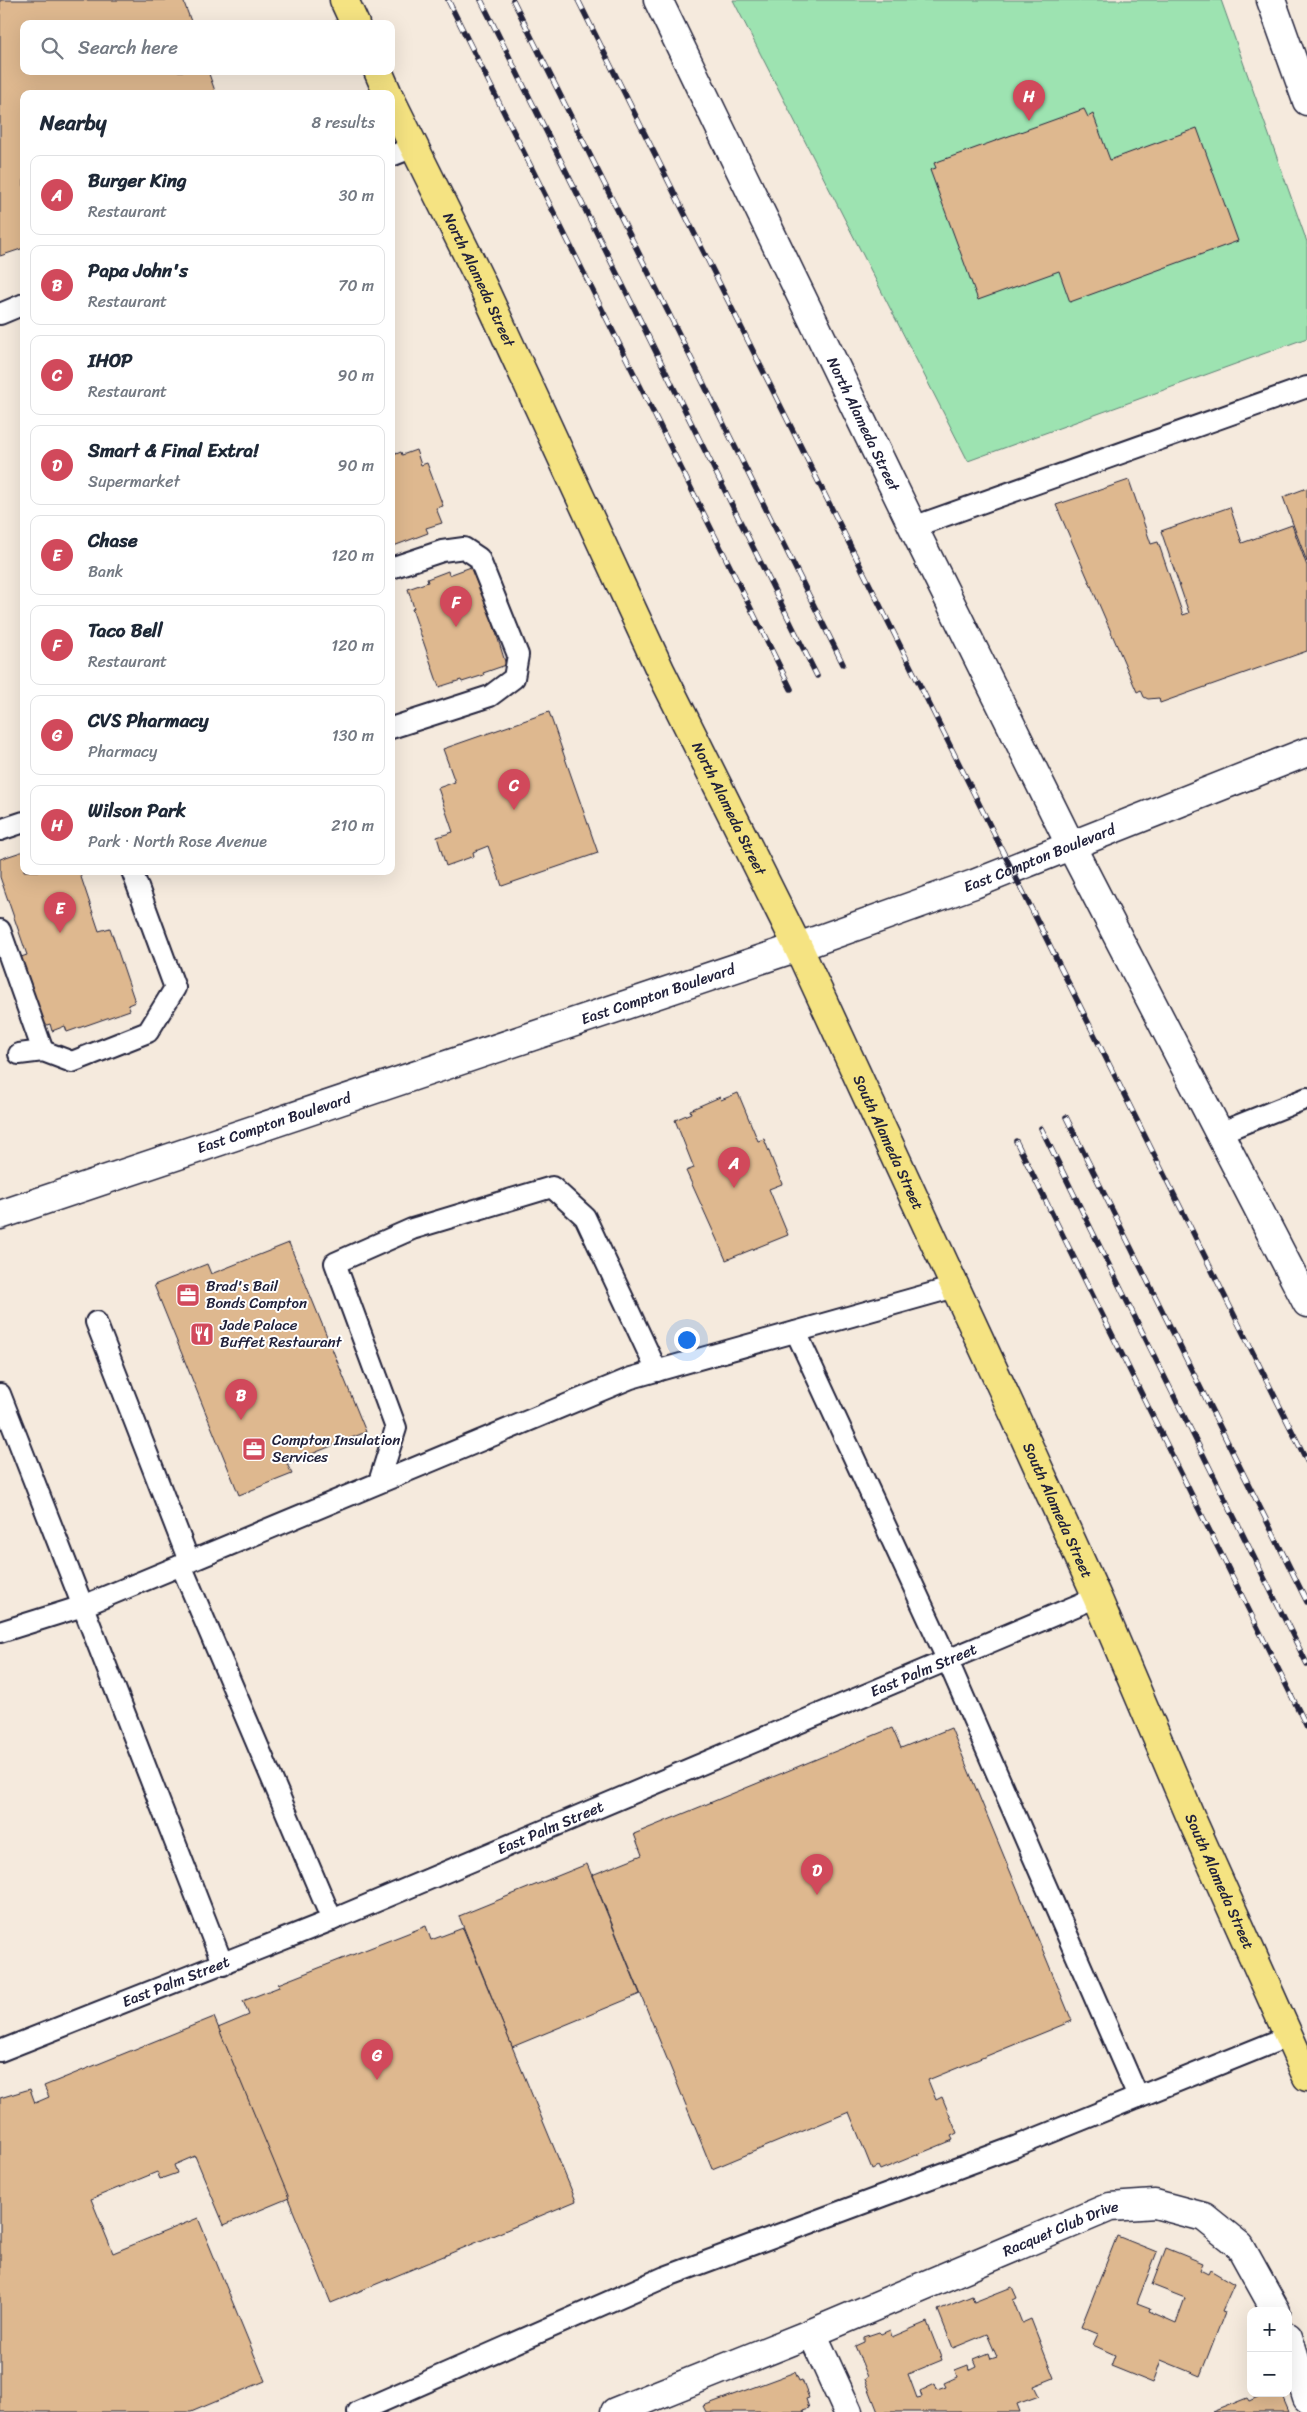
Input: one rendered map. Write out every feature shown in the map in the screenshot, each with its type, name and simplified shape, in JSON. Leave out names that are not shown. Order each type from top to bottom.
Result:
[{"type":"main road","points":[[344,0],[353,20]]},
{"type":"main road","points":[[380,75],[386,90]]},
{"type":"main road","name":"North Alameda Street","points":[[395,117],[403,152],[480,280],[661,672],[798,947]]},
{"type":"main road","name":"South Alameda Street","points":[[798,947],[1097,1597],[1192,1820],[1307,2077]]},
{"type":"street","name":"North Alameda Street","points":[[658,0],[913,527],[1071,846]]},
{"type":"street","points":[[1271,0],[1307,101]]},
{"type":"street","name":"East Compton Boulevard","points":[[0,1215],[798,947],[974,884],[1307,752]]},
{"type":"street","points":[[1071,846],[1307,1303]]},
{"type":"street","name":"Racquet Club Drive","points":[[615,2412],[812,2333],[1110,2207],[1156,2204],[1204,2218],[1240,2246],[1274,2307]]},
{"type":"street","points":[[812,2333],[848,2412]]},
{"type":"street","points":[[1292,2350],[1307,2398]]},
{"type":"lane","points":[[0,314],[20,306]]},
{"type":"lane","points":[[913,527],[1307,387]]},
{"type":"lane","points":[[395,567],[442,551],[464,548],[479,558],[518,656],[514,678],[490,696],[395,727]]},
{"type":"lane","points":[[0,830],[20,823]]},
{"type":"lane","points":[[18,1054],[43,1051],[72,1062],[148,1032],[174,988],[133,875]]},
{"type":"lane","points":[[0,930],[43,1051]]},
{"type":"lane","points":[[1219,1133],[1307,1098]]},
{"type":"lane","points":[[379,1482],[396,1428],[334,1263],[412,1229],[552,1187],[585,1217],[657,1371]]},
{"type":"lane","points":[[0,1632],[83,1606],[631,1378],[955,1287]]},
{"type":"lane","points":[[96,1322],[185,1563],[332,1920]]},
{"type":"lane","points":[[796,1332],[947,1658],[1138,2097]]},
{"type":"lane","points":[[0,1394],[223,1965]]},
{"type":"lane","name":"East Palm Street","points":[[0,2051],[223,1965],[332,1920],[947,1658],[1097,1597]]},
{"type":"lane","points":[[358,2412],[665,2277],[1017,2146],[1289,2036]]},
{"type":"green space","points":[[733,0],[1221,0],[1307,242],[1307,338],[968,461]]},
{"type":"building","points":[[0,0],[183,0],[190,20],[20,20],[20,75],[209,75],[215,90],[20,90],[20,249],[0,256]]},
{"type":"building","points":[[1084,109],[1088,117],[1093,114],[1110,160],[1197,128],[1238,241],[1070,302],[1059,271],[978,300],[930,170],[936,168],[934,163]]},
{"type":"building","points":[[416,450],[421,465],[427,463],[443,506],[436,508],[442,523],[426,528],[428,533],[395,545],[395,452],[396,454],[401,452],[402,455]]},
{"type":"building","points":[[1129,480],[1151,544],[1158,542],[1183,615],[1189,613],[1161,531],[1230,507],[1242,543],[1292,525],[1307,566],[1307,651],[1160,703],[1159,698],[1148,699],[1144,697],[1141,690],[1137,692],[1056,505]]},
{"type":"building","points":[[1307,488],[1307,562],[1283,497]]},
{"type":"building","points":[[471,567],[479,588],[482,587],[506,665],[483,673],[484,675],[439,687],[412,609],[414,608],[408,589],[428,582],[427,579],[448,571],[449,575]]},
{"type":"building","points":[[549,712],[598,853],[502,886],[488,846],[473,852],[474,856],[446,866],[437,837],[453,832],[438,788],[455,782],[443,749]]},
{"type":"building","points":[[20,852],[20,875],[80,875],[99,931],[110,928],[135,1002],[128,1005],[130,1010],[67,1032],[65,1026],[52,1031],[50,1024],[41,1027],[18,958],[27,955],[0,877],[0,859]]},
{"type":"building","points":[[738,1093],[758,1141],[764,1139],[782,1184],[769,1189],[788,1235],[726,1260],[686,1171],[694,1168],[675,1120],[691,1113],[690,1110],[720,1097],[721,1100]]},
{"type":"building","points":[[289,1243],[366,1432],[287,1464],[292,1474],[239,1495],[154,1285],[207,1264],[211,1274]]},
{"type":"building","points":[[892,1728],[901,1748],[951,1728],[1072,2021],[928,2080],[936,2100],[942,2097],[957,2133],[951,2136],[953,2140],[880,2170],[878,2166],[872,2169],[849,2112],[712,2169],[592,1875],[642,1855],[634,1834]]},
{"type":"building","points":[[587,1864],[640,1994],[512,2047],[459,1916]]},
{"type":"building","points":[[426,1926],[431,1940],[463,1928],[576,2201],[331,2303],[218,2028],[249,2015],[243,2001],[279,1987],[278,1984]]},
{"type":"building","points":[[214,2017],[289,2198],[224,2225],[195,2156],[174,2165],[177,2173],[160,2179],[157,2172],[91,2199],[113,2253],[198,2218],[265,2381],[191,2412],[0,2412],[0,2098],[30,2089],[35,2103],[49,2097],[44,2086]]},
{"type":"building","points":[[1117,2236],[1157,2252],[1137,2303],[1150,2308],[1149,2311],[1176,2323],[1185,2298],[1152,2285],[1166,2248],[1203,2263],[1200,2270],[1208,2274],[1210,2270],[1234,2284],[1222,2311],[1225,2312],[1200,2376],[1161,2360],[1153,2383],[1111,2366],[1115,2355],[1093,2345],[1098,2334],[1081,2327]]},
{"type":"building","points":[[1012,2287],[1017,2298],[1013,2300],[1022,2323],[1031,2319],[1054,2378],[1034,2386],[1039,2396],[1017,2404],[1020,2412],[878,2412],[865,2379],[868,2377],[855,2346],[864,2342],[864,2337],[879,2332],[881,2334],[890,2330],[892,2337],[927,2322],[942,2360],[908,2374],[917,2398],[922,2397],[920,2391],[935,2384],[937,2390],[946,2387],[944,2383],[957,2377],[955,2370],[968,2365],[969,2370],[977,2366],[974,2359],[989,2353],[991,2359],[997,2357],[987,2334],[953,2348],[938,2310],[972,2296],[974,2302]]},
{"type":"building","points":[[795,2372],[799,2381],[802,2380],[809,2398],[806,2399],[809,2408],[803,2410],[804,2412],[706,2412],[703,2406]]},
{"type":"building","points":[[1258,2397],[1282,2397],[1289,2412],[1212,2412],[1247,2398],[1249,2401]]},
{"type":"railway","points":[[448,0],[791,689]]},
{"type":"railway","points":[[481,0],[817,676]]},
{"type":"railway","points":[[513,0],[843,664]]},
{"type":"railway","points":[[578,0],[1307,1461]]},
{"type":"railway","points":[[1066,1117],[1307,1602]]},
{"type":"railway","points":[[1041,1128],[1307,1664]]},
{"type":"railway","points":[[1016,1141],[1307,1727]]},
{"type":"place","name":"Wilson Park","points":[[1029,121]]},
{"type":"place","name":"Taco Bell","points":[[456,627]]},
{"type":"place","name":"IHOP","points":[[514,810]]},
{"type":"place","name":"Chase","points":[[60,933]]},
{"type":"place","name":"Burger King","points":[[734,1188]]},
{"type":"place","name":"Brad's Bail Bonds Compton","points":[[188,1295]]},
{"type":"place","name":"Jade Palace Buffet Restaurant","points":[[202,1334]]},
{"type":"place","name":"Papa John's","points":[[241,1420]]},
{"type":"place","name":"Compton Insulation Services","points":[[254,1449]]},
{"type":"place","name":"Smart & Final Extra!","points":[[817,1895]]},
{"type":"place","name":"CVS Pharmacy","points":[[377,2080]]}]
